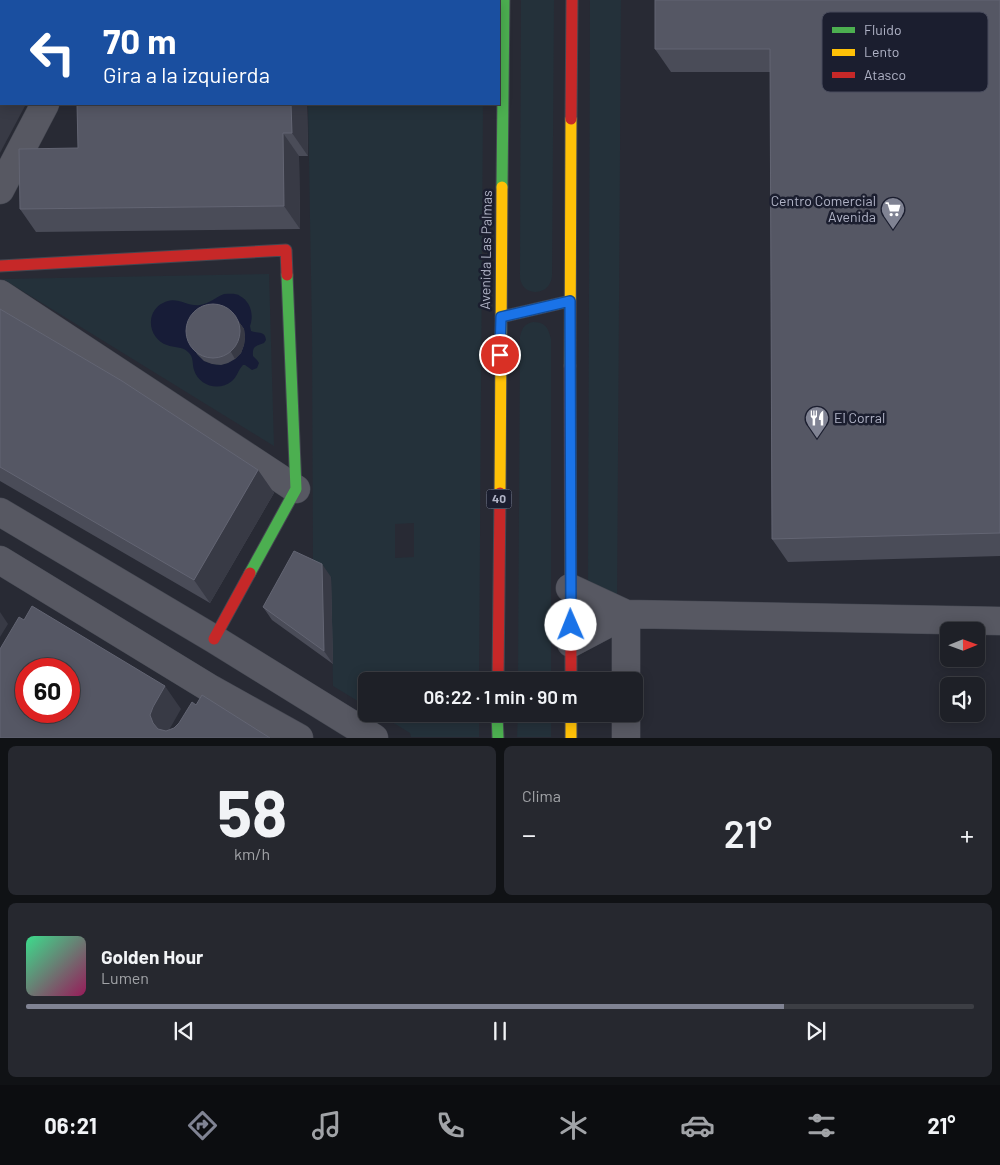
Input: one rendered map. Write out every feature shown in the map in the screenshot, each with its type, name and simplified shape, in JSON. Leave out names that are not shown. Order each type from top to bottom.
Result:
[{"type":"main road","name":"Avenida Las Palmas","points":[[498,672],[504,0]]},
{"type":"main road","points":[[571,672],[570,301],[572,0]]},
{"type":"main road","points":[[0,266],[286,250],[296,488],[214,639]]},
{"type":"main road","points":[[501,317],[570,301]]},
{"type":"main road","points":[[498,722],[498,738]]},
{"type":"main road","points":[[571,722],[571,738]]},
{"type":"street","points":[[0,190],[44,105]]},
{"type":"street","points":[[0,294],[296,488]]},
{"type":"street","points":[[0,512],[214,639],[374,738]]},
{"type":"street","points":[[0,560],[211,689],[300,738]]},
{"type":"street","points":[[570,588],[626,614],[1000,621]]},
{"type":"street","points":[[571,643],[626,614]]},
{"type":"street","points":[[626,614],[626,672]]},
{"type":"street","points":[[196,713],[211,689]]},
{"type":"street","points":[[626,722],[626,738]]},
{"type":"shaded area","points":[[521,0],[554,0],[552,276],[551,282],[544,290],[535,292],[523,286],[520,277]]},
{"type":"shaded area","points":[[590,0],[621,0],[617,603],[588,587]]},
{"type":"shaded area","points":[[308,105],[483,105],[479,672],[358,672],[358,701],[333,686],[331,577],[313,569],[312,332]],"holes":[[[414,523],[414,557],[395,558],[395,524]]]},
{"type":"shaded area","points":[[269,274],[274,446],[3,279]]},
{"type":"shaded area","points":[[533,322],[545,326],[549,331],[551,339],[551,672],[518,672],[520,337],[527,324]]},
{"type":"shaded area","points":[[392,722],[479,722],[479,737],[411,737],[410,733]]},
{"type":"shaded area","points":[[518,722],[551,722],[551,737],[517,737]]},
{"type":"water","points":[[224,294],[238,295],[247,302],[251,309],[251,331],[264,335],[266,340],[253,350],[253,356],[259,363],[257,368],[252,370],[243,365],[232,381],[216,387],[200,380],[194,370],[192,358],[188,352],[163,344],[157,339],[152,329],[151,321],[154,310],[160,304],[168,301],[200,305]],"holes":[[[243,329],[244,342],[242,349],[235,358],[226,364],[215,365],[206,362],[197,354]]]},
{"type":"building","name":"Centro Comercial Avenida","points":[[655,0],[1000,0],[1000,533],[772,539],[770,49],[655,49]]},
{"type":"building","points":[[77,105],[291,105],[292,133],[283,133],[284,206],[20,209],[19,149],[78,148]]},
{"type":"building","points":[[213,304],[223,306],[232,312],[238,321],[240,331],[238,341],[232,350],[223,356],[213,358],[203,356],[194,350],[188,341],[186,331],[188,321],[194,312],[203,306]]},
{"type":"building","points":[[0,309],[122,381],[258,470],[194,580],[0,467]]},
{"type":"building","points":[[294,551],[322,564],[324,651],[263,607]]},
{"type":"building","points":[[32,606],[165,686],[150,715],[158,729],[166,731],[174,728],[192,702],[196,705],[202,695],[270,738],[0,738],[0,649],[19,617],[24,620]]},
{"type":"traffic: fast","points":[[502,187],[504,0]]},
{"type":"traffic: fast","points":[[250,573],[296,489],[287,275]]},
{"type":"traffic: fast","points":[[497,722],[498,738]]},
{"type":"traffic: slow","points":[[570,366],[571,119]]},
{"type":"traffic: slow","points":[[500,493],[502,187]]},
{"type":"traffic: slow","points":[[501,317],[570,301]]},
{"type":"traffic: slow","points":[[571,722],[571,738]]},
{"type":"traffic: jam","points":[[571,119],[572,0]]},
{"type":"traffic: jam","points":[[0,266],[286,250],[287,275]]},
{"type":"traffic: jam","points":[[570,366],[571,672]]},
{"type":"traffic: jam","points":[[498,672],[500,493]]},
{"type":"traffic: jam","points":[[214,639],[250,573]]},
{"type":"place","name":"Centro Comercial Avenida","points":[[893,230]]},
{"type":"place","name":"El Corral","points":[[817,439]]},
{"type":"route","points":[[500,355],[501,317],[570,301],[571,625]]}]
